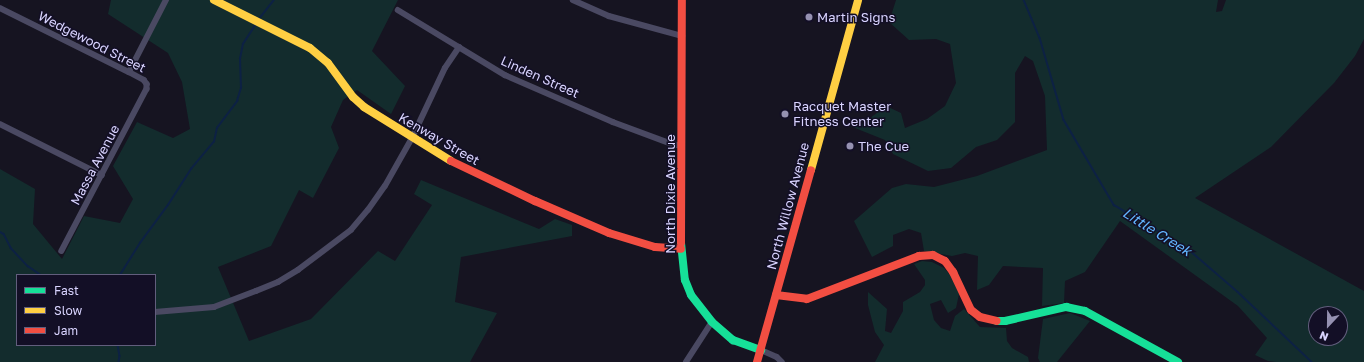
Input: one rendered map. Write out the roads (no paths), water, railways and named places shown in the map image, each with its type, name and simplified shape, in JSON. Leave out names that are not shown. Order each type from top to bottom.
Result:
[{"type":"street","points":[[129,72],[166,0]]},
{"type":"street","name":"Kenway Street","points":[[214,0],[310,48],[328,63],[352,97],[364,107],[412,138],[466,169],[609,233],[655,247],[681,249]]},
{"type":"street","points":[[572,0],[609,16],[682,36]]},
{"type":"street","name":"North Dixie Avenue","points":[[682,0],[681,249],[686,285],[701,310],[712,322],[733,340],[761,350]]},
{"type":"street","name":"North Willow Avenue","points":[[757,362],[858,0]]},
{"type":"street","name":"Wedgewood Street","points":[[0,8],[144,80],[148,84],[147,89]]},
{"type":"street","name":"Linden Street","points":[[398,10],[505,75],[613,122],[672,144],[682,146]]},
{"type":"street","points":[[156,312],[214,307],[278,282],[298,270],[351,230],[385,186],[412,138],[445,68],[459,47]]},
{"type":"street","name":"Massa Avenue","points":[[62,251],[147,89]]},
{"type":"street","points":[[0,124],[102,175]]},
{"type":"street","points":[[776,295],[807,299],[813,298],[919,256],[933,255],[945,261],[954,272],[972,310],[980,317],[992,322],[1066,307],[1085,311],[1178,362]]},
{"type":"street","points":[[686,362],[712,322]]},
{"type":"street","points":[[761,350],[777,357],[782,362]]},
{"type":"waterway","points":[[259,19],[274,0]]},
{"type":"waterway","name":"Little Creek","points":[[1024,0],[1040,38],[1064,120],[1114,205],[1187,248],[1238,292],[1312,362]]},
{"type":"waterway","points":[[121,274],[191,169],[214,142],[217,128],[237,101],[241,88],[240,59],[243,44],[256,24]]},
{"type":"waterway","points":[[0,232],[4,234],[11,248],[28,266],[40,274]]},
{"type":"waterway","points":[[118,346],[120,356],[119,362]]},
{"type":"place","name":"Martin Signs","points":[[809,17]]},
{"type":"place","name":"Racquet Master Fitness Center","points":[[785,114]]},
{"type":"place","name":"The Cue","points":[[850,146]]}]
